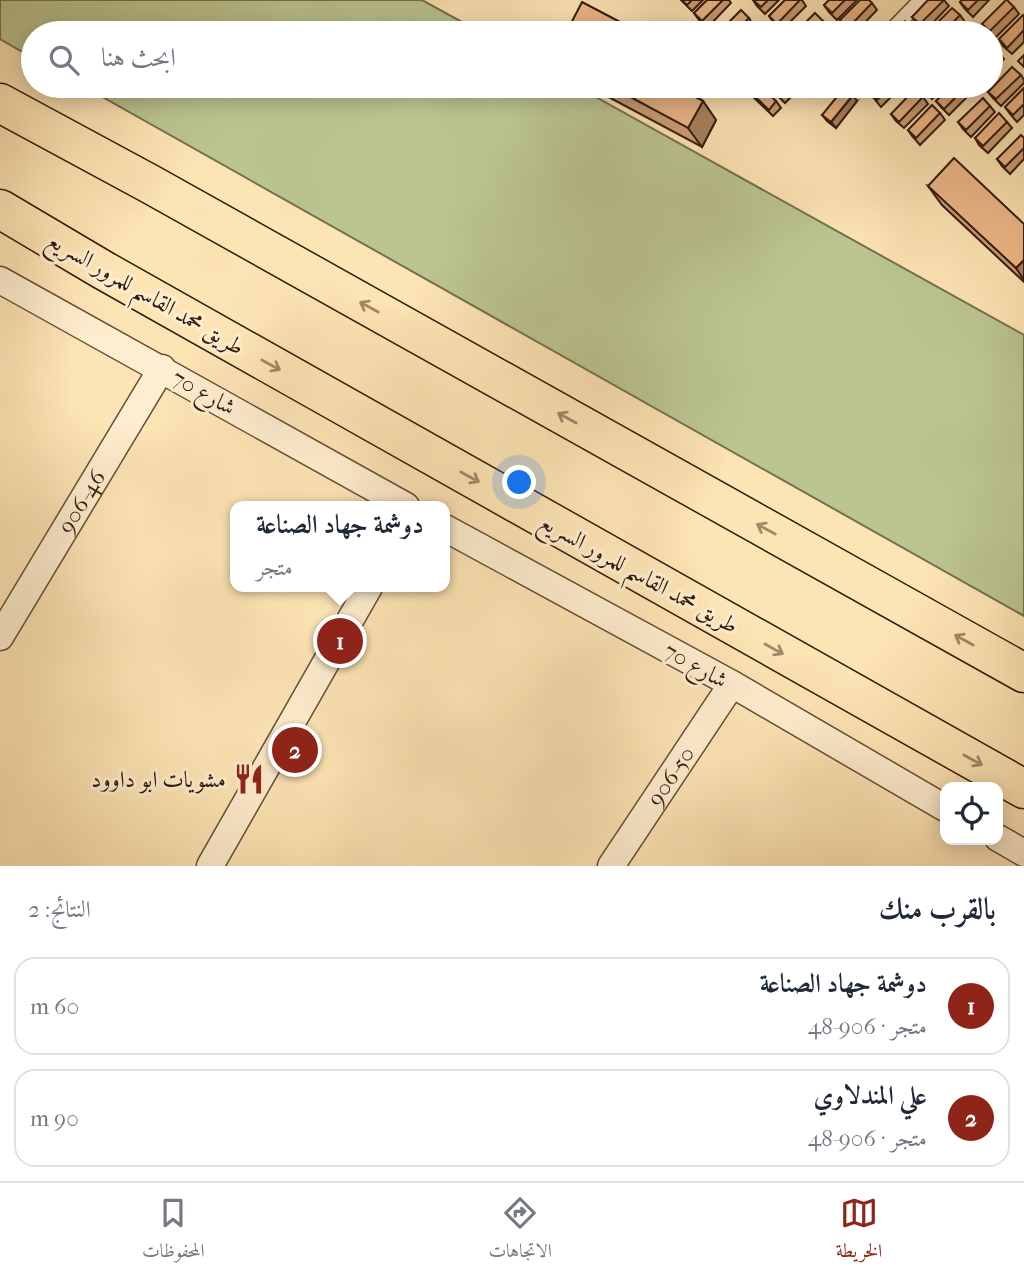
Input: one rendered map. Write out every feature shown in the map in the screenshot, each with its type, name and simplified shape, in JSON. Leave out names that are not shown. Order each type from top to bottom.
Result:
[{"type":"highway","points":[[0,103],[150,184],[1024,673]]},
{"type":"highway","name":"طريق محمد القاسم للمرور السريع","points":[[0,209],[103,270],[1024,789]]},
{"type":"street","name":"شارع 70","points":[[0,280],[397,501]]},
{"type":"street","name":"906-46","points":[[0,637],[162,368]]},
{"type":"street","name":"شارع 70","points":[[450,531],[732,684],[940,805]]},
{"type":"street","points":[[210,866],[366,592]]},
{"type":"street","name":"906-50","points":[[611,866],[732,684]]},
{"type":"street","points":[[1003,841],[1024,853]]},
{"type":"lane","points":[[901,21],[921,0]]},
{"type":"green space","points":[[0,0],[422,0],[460,21],[21,21],[21,51],[0,39]]},
{"type":"green space","points":[[104,98],[598,98],[1024,335],[1024,616]]},
{"type":"building","points":[[707,0],[723,0],[702,21],[694,13]]},
{"type":"building","points":[[753,0],[768,0],[761,7]]},
{"type":"building","points":[[785,0],[800,0],[780,21],[774,21],[769,16]]},
{"type":"building","points":[[829,0],[845,0],[832,13],[824,5]]},
{"type":"building","points":[[860,0],[869,0],[872,3],[855,21],[840,20]]},
{"type":"building","points":[[928,0],[944,0],[923,21],[917,21],[912,17]]},
{"type":"building","points":[[978,0],[968,10],[960,2]]},
{"type":"building","points":[[1006,0],[1014,7],[1000,21],[985,21]]},
{"type":"building","points":[[582,2],[618,21],[572,21]]},
{"type":"building","points":[[952,8],[960,15],[954,21],[939,21]]},
{"type":"building","points":[[741,10],[749,18],[746,21],[730,21]]},
{"type":"building","points":[[815,13],[823,21],[807,21]]},
{"type":"building","points":[[1024,16],[1024,30],[1007,48],[1003,44],[1003,35]]},
{"type":"building","points":[[1024,55],[1024,67],[1018,61]]},
{"type":"building","points":[[1012,67],[1021,75],[1003,92],[1003,76]]},
{"type":"building","points":[[1024,88],[1024,104],[1013,115],[1005,107]]},
{"type":"building","points":[[632,98],[697,98],[703,101],[688,128]]},
{"type":"building","points":[[756,98],[773,98],[776,101],[769,110]]},
{"type":"building","points":[[836,98],[851,98],[831,122],[822,115]]},
{"type":"building","points":[[906,98],[922,98],[899,122],[891,114]]},
{"type":"building","points":[[939,98],[955,98],[944,109],[936,101]]},
{"type":"building","points":[[983,98],[990,106],[966,130],[958,122]]},
{"type":"building","points":[[932,105],[940,113],[916,138],[908,130]]},
{"type":"building","points":[[999,113],[1007,122],[983,146],[975,138]]},
{"type":"building","points":[[1021,135],[1024,138],[1024,148],[1005,167],[997,159]]},
{"type":"building","points":[[954,158],[1024,224],[1024,260],[1016,268],[928,186]]},
{"type":"place","name":"دوشمة جهاد الصناعة","points":[[340,641]]},
{"type":"place","name":"علي المندلاوي","points":[[295,750]]},
{"type":"place","name":"مشويات ابو داوود","points":[[249,779]]}]
